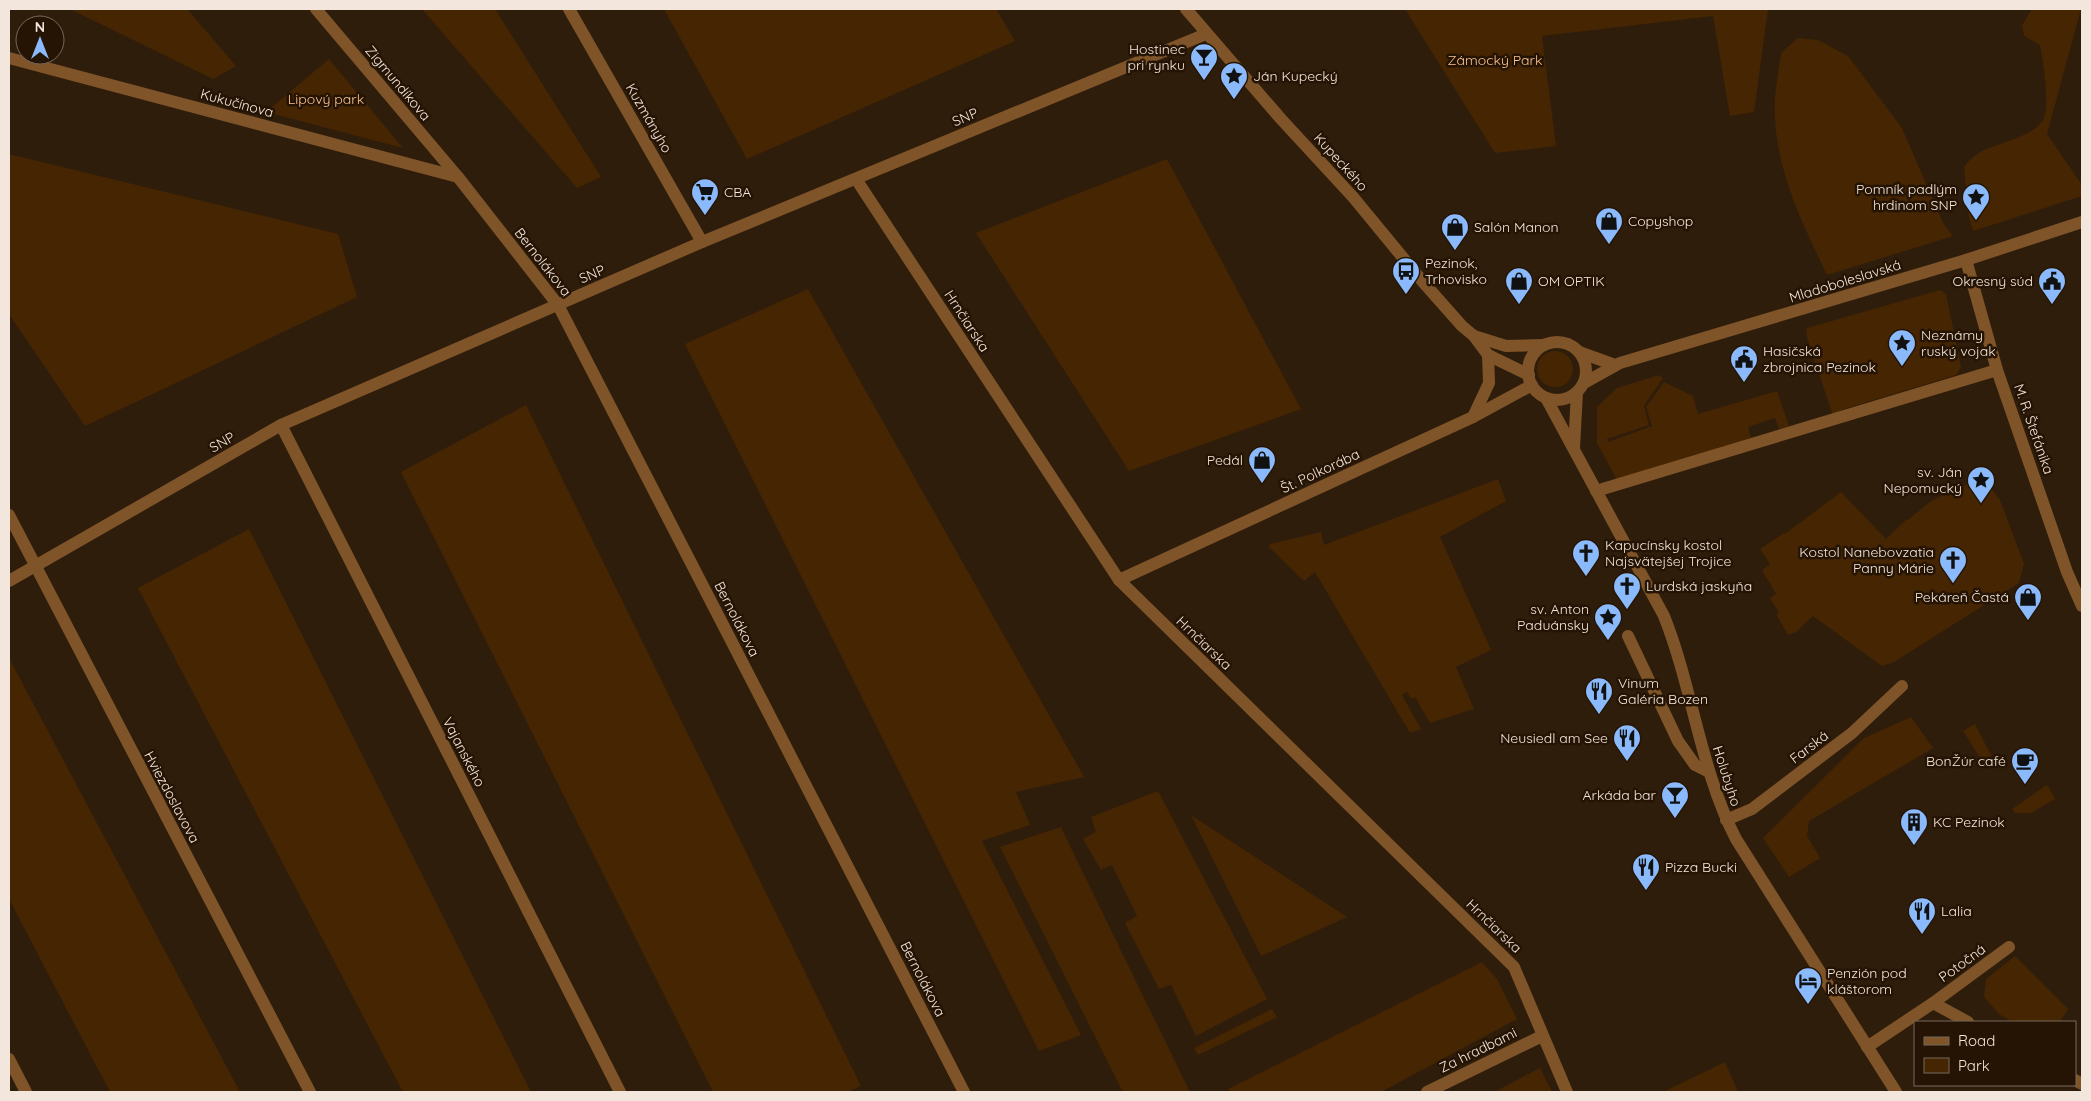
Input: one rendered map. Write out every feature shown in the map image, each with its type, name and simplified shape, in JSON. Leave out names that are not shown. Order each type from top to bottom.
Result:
[{"type":"street","name":"Zigmundíkova","points":[[316,9],[458,177]]},
{"type":"street","name":"Kuzmányho","points":[[570,9],[702,242]]},
{"type":"street","name":"Kupeckého","points":[[1186,9],[1206,34],[1353,197],[1444,306],[1474,336],[1488,355],[1530,380]]},
{"type":"street","name":"SNP","points":[[9,581],[281,425],[702,242],[1206,34]]},
{"type":"street","name":"Kukučínova","points":[[9,58],[458,177]]},
{"type":"street","name":"Bernolákova","points":[[458,177],[558,305],[964,1092]]},
{"type":"street","name":"Hrnčiarska","points":[[856,179],[1119,580],[1514,967],[1567,1092]]},
{"type":"street","name":"Mladoboleslavská","points":[[1581,388],[1615,365],[1966,260],[2082,222]]},
{"type":"street","name":"M. R. Štefánika","points":[[1966,260],[1997,370],[2067,572],[2082,606]]},
{"type":"street","name":"Kupeckého","points":[[1474,336],[1506,346],[1545,345]]},
{"type":"street","points":[[1581,388],[1572,396],[1559,400],[1546,398],[1538,392],[1530,380],[1529,368],[1534,354],[1545,345],[1561,343],[1579,352],[1615,365]]},
{"type":"street","points":[[1574,448],[1585,364],[1579,352]]},
{"type":"street","points":[[1474,417],[1489,383],[1488,355]]},
{"type":"street","points":[[1596,491],[1997,370]]},
{"type":"street","name":"Št. Polkorába","points":[[1119,580],[1474,417],[1530,380]]},
{"type":"street","name":"Holubyho","points":[[1546,398],[1664,616],[1684,672],[1709,772],[1726,820],[1736,839],[1896,1092]]},
{"type":"street","name":"Vajanského","points":[[281,425],[620,1092]]},
{"type":"street","name":"Hviezdoslavova","points":[[9,515],[310,1092]]},
{"type":"street","points":[[1628,636],[1678,741],[1695,765],[1709,772]]},
{"type":"street","name":"Farská","points":[[1726,820],[1752,809],[1852,734],[1902,686]]},
{"type":"street","name":"Potočná","points":[[1867,1047],[1933,1003],[2009,947]]},
{"type":"street","points":[[1933,1003],[1966,1021]]},
{"type":"street","name":"Za hradbami","points":[[1427,1092],[1542,1036]]},
{"type":"street","points":[[9,1059],[22,1091]]},
{"type":"green space","points":[[70,9],[187,9],[236,66],[213,79]]},
{"type":"green space","points":[[422,9],[495,9],[601,177],[577,188]]},
{"type":"green space","points":[[664,9],[996,9],[1015,41],[747,159]]},
{"type":"green space","name":"Zámocký Park","points":[[1405,9],[1768,9],[1754,112],[1730,116],[1713,16],[1542,36],[1556,146],[1495,153]]},
{"type":"green space","points":[[2031,9],[2081,9],[2047,134],[2082,185],[2082,196],[1973,231],[1969,218],[1964,167],[1973,157],[1983,151],[2033,130],[2044,118],[2046,111],[2044,71],[2040,45],[2024,36],[2022,25]]},
{"type":"green space","points":[[1798,38],[1818,40],[1848,56],[1902,128],[1943,223],[1953,236],[1827,275],[1807,233],[1790,190],[1778,146],[1775,123],[1775,99],[1781,53]]},
{"type":"green space","name":"Lipový park","points":[[329,59],[403,148],[266,112]]},
{"type":"green space","points":[[9,154],[338,234],[357,297],[85,426],[9,314]]},
{"type":"green space","points":[[1167,159],[1301,409],[1129,471],[976,233]]},
{"type":"green space","points":[[808,289],[1084,777],[1016,792],[1030,825],[982,841],[1081,1035],[1039,1051],[685,344]]},
{"type":"green space","points":[[1940,290],[1946,294],[1961,367],[1956,375],[1844,409],[1833,416],[1806,334],[1807,328]]},
{"type":"green space","points":[[1555,351],[1567,357],[1573,369],[1567,381],[1555,387],[1543,381],[1537,369],[1543,357]]},
{"type":"green space","points":[[1659,375],[1663,378],[1644,406],[1649,425],[1607,439],[1608,442],[1652,426],[1646,407],[1664,382],[1693,396],[1698,414],[1777,391],[1789,426],[1779,429],[1775,418],[1748,427],[1751,438],[1617,480],[1597,443],[1597,407],[1617,388]]},
{"type":"green space","points":[[526,405],[861,1086],[848,1092],[713,1092],[401,472]]},
{"type":"green space","points":[[1498,479],[1506,501],[1440,537],[1491,650],[1456,667],[1474,709],[1430,723],[1415,697],[1411,699],[1407,692],[1402,695],[1421,729],[1410,733],[1315,572],[1304,581],[1269,547],[1270,544],[1321,532],[1324,545]]},
{"type":"green space","points":[[1984,479],[2000,500],[2024,564],[2019,583],[1894,662],[1882,666],[1813,616],[1796,632],[1788,635],[1776,614],[1779,613],[1770,598],[1776,594],[1762,570],[1770,564],[1760,549],[1785,534],[1841,492],[1886,539],[1907,519],[1931,501],[1960,487]]},
{"type":"green space","points":[[249,529],[531,1092],[403,1092],[138,588]]},
{"type":"green space","points":[[9,658],[240,1092],[110,1092],[9,899]]},
{"type":"green space","points":[[1911,717],[1933,748],[1809,821],[1807,836],[1820,858],[1789,877],[1763,838],[1864,738]]},
{"type":"green space","points":[[1975,724],[1994,761],[1986,767],[1963,731]]},
{"type":"green space","points":[[2047,785],[2055,799],[2031,813],[2015,813],[2012,809]]},
{"type":"green space","points":[[1158,791],[1267,999],[1196,1036],[1171,985],[1159,989],[1125,923],[1137,916],[1112,865],[1101,870],[1083,839],[1096,832],[1091,817]]},
{"type":"green space","points":[[1191,815],[1347,917],[1261,956]]},
{"type":"green space","points":[[1061,827],[1190,1092],[1123,1092],[1000,847]]},
{"type":"green space","points":[[2015,956],[2068,1009],[2061,1021],[2010,1021],[1999,1014],[1984,997],[1986,979]]},
{"type":"green space","points":[[1482,962],[1497,979],[1517,1019],[1381,1092],[1230,1092],[1228,1089]]},
{"type":"green space","points":[[1272,1009],[1277,1017],[1198,1055],[1194,1048]]},
{"type":"green space","points":[[1725,1062],[1738,1092],[1663,1092]]},
{"type":"green space","points":[[1540,1068],[1552,1092],[1494,1092]]},
{"type":"place","name":"Hostinec pri rynku","points":[[1204,81]]},
{"type":"place","name":"Ján Kupecký","points":[[1234,100]]},
{"type":"place","name":"CBA","points":[[705,216]]},
{"type":"place","name":"Pomník padlým hrdinom SNP","points":[[1976,221]]},
{"type":"place","name":"Copyshop","points":[[1609,245]]},
{"type":"place","name":"Salón Manon","points":[[1455,251]]},
{"type":"place","name":"Pezinok, Trhovisko","points":[[1406,295]]},
{"type":"place","name":"OM OPTIK","points":[[1519,305]]},
{"type":"place","name":"Okresný súd","points":[[2052,305]]},
{"type":"place","name":"Neznámy ruský vojak","points":[[1902,367]]},
{"type":"place","name":"Hasičská zbrojnica Pezinok","points":[[1744,383]]},
{"type":"place","name":"Pedál","points":[[1262,484]]},
{"type":"place","name":"sv. Ján Nepomucký","points":[[1981,504]]},
{"type":"place","name":"Kapucínsky kostol Najsvätejšej Trojice","points":[[1586,577]]},
{"type":"place","name":"Kostol Nanebovzatia Panny Márie","points":[[1953,584]]},
{"type":"place","name":"Lurdská jaskyňa","points":[[1627,610]]},
{"type":"place","name":"Pekáreň Častá","points":[[2028,621]]},
{"type":"place","name":"sv. Anton Paduánsky","points":[[1608,641]]},
{"type":"place","name":"Vinum Galéria Bozen","points":[[1599,715]]},
{"type":"place","name":"Neusiedl am See","points":[[1627,762]]},
{"type":"place","name":"BonŽúr café","points":[[2025,785]]},
{"type":"place","name":"Arkáda bar","points":[[1675,819]]},
{"type":"place","name":"KC Pezinok","points":[[1914,846]]},
{"type":"place","name":"Pizza Bucki","points":[[1646,891]]},
{"type":"place","name":"Lalia","points":[[1922,935]]},
{"type":"place","name":"Penzión pod kláštorom","points":[[1808,1005]]}]
